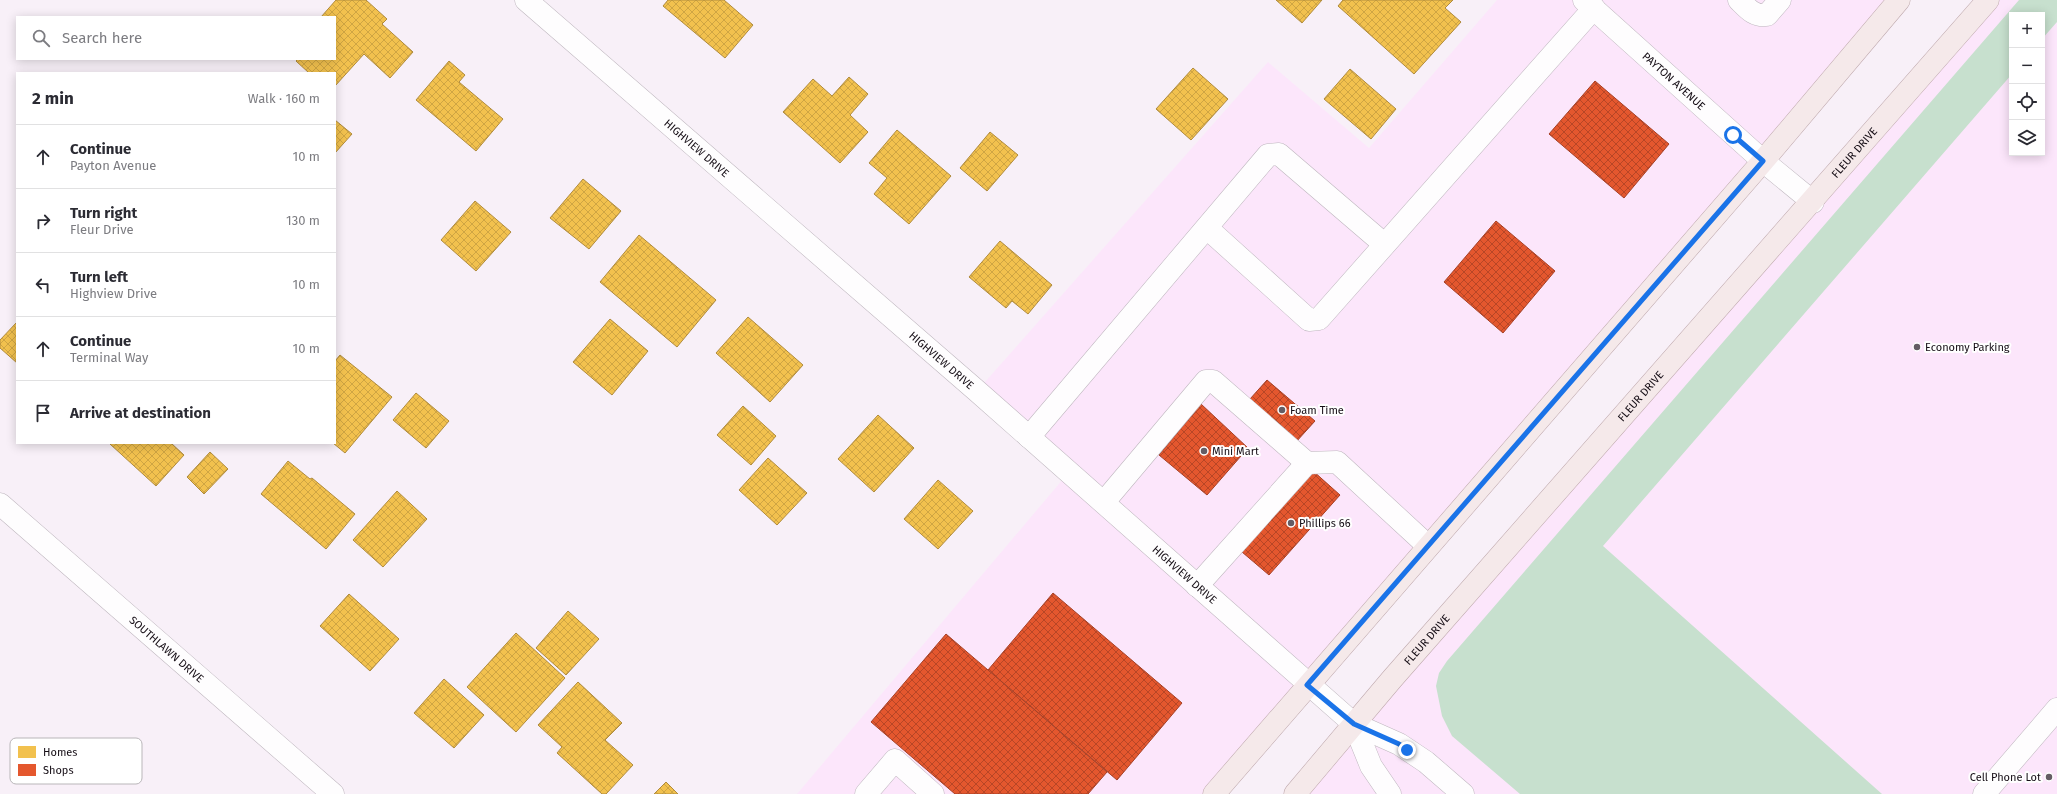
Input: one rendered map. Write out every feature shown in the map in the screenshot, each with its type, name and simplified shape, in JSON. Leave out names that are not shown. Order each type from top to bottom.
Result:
[{"type":"main road","points":[[1214,794],[1763,161],[1899,0]]},
{"type":"main road","name":"FLEUR DRIVE","points":[[1294,794],[1988,0]]},
{"type":"street","name":"HIGHVIEW DRIVE","points":[[526,0],[1104,502],[1307,685],[1354,724]]},
{"type":"street","points":[[1738,0],[1755,15],[1760,16],[1766,15],[1780,0]]},
{"type":"street","points":[[1207,228],[1309,320],[1319,319],[1589,4]]},
{"type":"street","name":"PAYTON AVENUE","points":[[1589,4],[1763,161],[1813,202]]},
{"type":"street","points":[[1029,437],[1268,155],[1273,153],[1279,154],[1384,244]]},
{"type":"street","points":[[1104,502],[1206,381],[1210,380],[1307,463],[1337,462],[1428,546]]},
{"type":"street","points":[[1197,586],[1307,463]]},
{"type":"street","name":"SOUTHLAWN DRIVE","points":[[0,504],[333,794]]},
{"type":"street","points":[[1984,794],[2057,709]]},
{"type":"street","points":[[1354,724],[1371,766],[1390,794]]},
{"type":"street","points":[[1354,724],[1399,744],[1426,762],[1463,794]]},
{"type":"street","points":[[866,794],[895,760],[933,794]]},
{"type":"shaded area","points":[[1497,0],[1899,0],[1214,794],[797,794],[1069,472],[977,391],[1268,62],[1369,148]]},
{"type":"shaded area","points":[[1988,0],[2057,0],[2057,794],[1295,794]]},
{"type":"green space","points":[[2019,0],[2057,0],[2057,22],[2045,36],[2045,12],[2009,12],[2009,77],[1603,546],[1882,794],[1520,794],[1452,736],[1442,716],[1436,686],[1439,673],[1447,661]]},
{"type":"building: Homes","points":[[336,0],[366,0],[387,19],[382,24],[413,52],[390,78],[364,54],[336,85],[336,72],[308,72],[296,61],[336,60],[336,16],[322,16]]},
{"type":"building: Homes","points":[[668,0],[724,0],[753,25],[725,58],[663,6]]},
{"type":"building: Homes","points":[[1276,0],[1322,0],[1302,23]]},
{"type":"building: Homes","points":[[1343,0],[1453,0],[1445,8],[1461,22],[1414,74],[1338,6]]},
{"type":"building: Homes","points":[[449,61],[465,75],[459,82],[503,119],[476,151],[416,100]]},
{"type":"building: Homes","points":[[1193,68],[1228,99],[1191,140],[1156,109]]},
{"type":"building: Homes","points":[[1350,69],[1396,109],[1371,139],[1324,99]]},
{"type":"building: Homes","points":[[849,77],[868,94],[850,115],[868,132],[840,163],[783,112],[813,79],[832,96]]},
{"type":"building: Homes","points":[[336,121],[352,134],[336,152]]},
{"type":"building: Homes","points":[[897,130],[951,176],[909,224],[874,194],[887,178],[869,163]]},
{"type":"building: Homes","points":[[990,132],[1018,155],[987,191],[960,168]]},
{"type":"building: Homes","points":[[583,179],[621,211],[589,249],[550,218]]},
{"type":"building: Homes","points":[[475,201],[511,232],[476,271],[441,240]]},
{"type":"building: Homes","points":[[639,235],[716,300],[677,347],[600,282]]},
{"type":"building: Homes","points":[[1000,241],[1052,285],[1028,314],[1012,301],[1006,308],[969,277]]},
{"type":"building: Homes","points":[[748,317],[803,365],[770,402],[716,353]]},
{"type":"building: Homes","points":[[610,319],[648,351],[612,395],[573,362]]},
{"type":"building: Homes","points":[[16,323],[16,362],[0,348],[0,340]]},
{"type":"building: Homes","points":[[340,355],[392,397],[345,453],[334,444],[336,444],[336,360]]},
{"type":"building: Homes","points":[[416,393],[449,421],[426,448],[393,420]]},
{"type":"building: Homes","points":[[743,406],[776,436],[751,465],[717,435]]},
{"type":"building: Homes","points":[[878,415],[914,448],[874,492],[838,459]]},
{"type":"building: Homes","points":[[110,444],[172,444],[184,455],[156,486]]},
{"type":"building: Homes","points":[[210,452],[228,469],[204,494],[187,477]]},
{"type":"building: Homes","points":[[768,458],[807,493],[777,525],[739,490]]},
{"type":"building: Homes","points":[[288,461],[310,479],[312,478],[355,514],[326,549],[261,494]]},
{"type":"building: Homes","points":[[938,480],[973,511],[938,549],[904,519]]},
{"type":"building: Homes","points":[[397,491],[427,519],[383,567],[353,540]]},
{"type":"building: Homes","points":[[349,594],[399,639],[370,671],[320,626]]},
{"type":"building: Homes","points":[[568,611],[599,639],[566,675],[536,648]]},
{"type":"building: Homes","points":[[516,633],[565,678],[516,732],[467,687]]},
{"type":"building: Homes","points":[[444,679],[484,715],[454,748],[414,713]]},
{"type":"building: Homes","points":[[578,682],[622,723],[605,740],[633,765],[606,794],[602,794],[557,753],[562,747],[538,725]]},
{"type":"building: Homes","points":[[666,782],[678,794],[654,794]]},
{"type":"building: Shops","points":[[1595,81],[1669,144],[1624,198],[1549,134]]},
{"type":"building: Shops","points":[[1496,221],[1555,271],[1503,333],[1444,282]]},
{"type":"building: Shops","name":"Foam Time","points":[[1267,380],[1315,421],[1296,442],[1250,399]]},
{"type":"building: Shops","name":"Mini Mart","points":[[1201,404],[1248,448],[1207,495],[1159,455]]},
{"type":"building: Shops","name":"Phillips 66","points":[[1312,470],[1340,495],[1269,575],[1242,552]]},
{"type":"building: Shops","points":[[1053,593],[1182,703],[1117,780],[988,670]]},
{"type":"building: Shops","points":[[946,634],[1107,772],[1088,794],[955,794],[871,722]]},
{"type":"place","name":"Economy Parking","points":[[1917,347]]},
{"type":"place","name":"Foam Time","points":[[1282,410]]},
{"type":"place","name":"Mini Mart","points":[[1204,451]]},
{"type":"place","name":"Phillips 66","points":[[1291,523]]},
{"type":"place","name":"Cell Phone Lot","points":[[2049,777]]},
{"type":"route","points":[[1407,750],[1399,744],[1354,724],[1307,685],[1763,161],[1733,135]]}]
